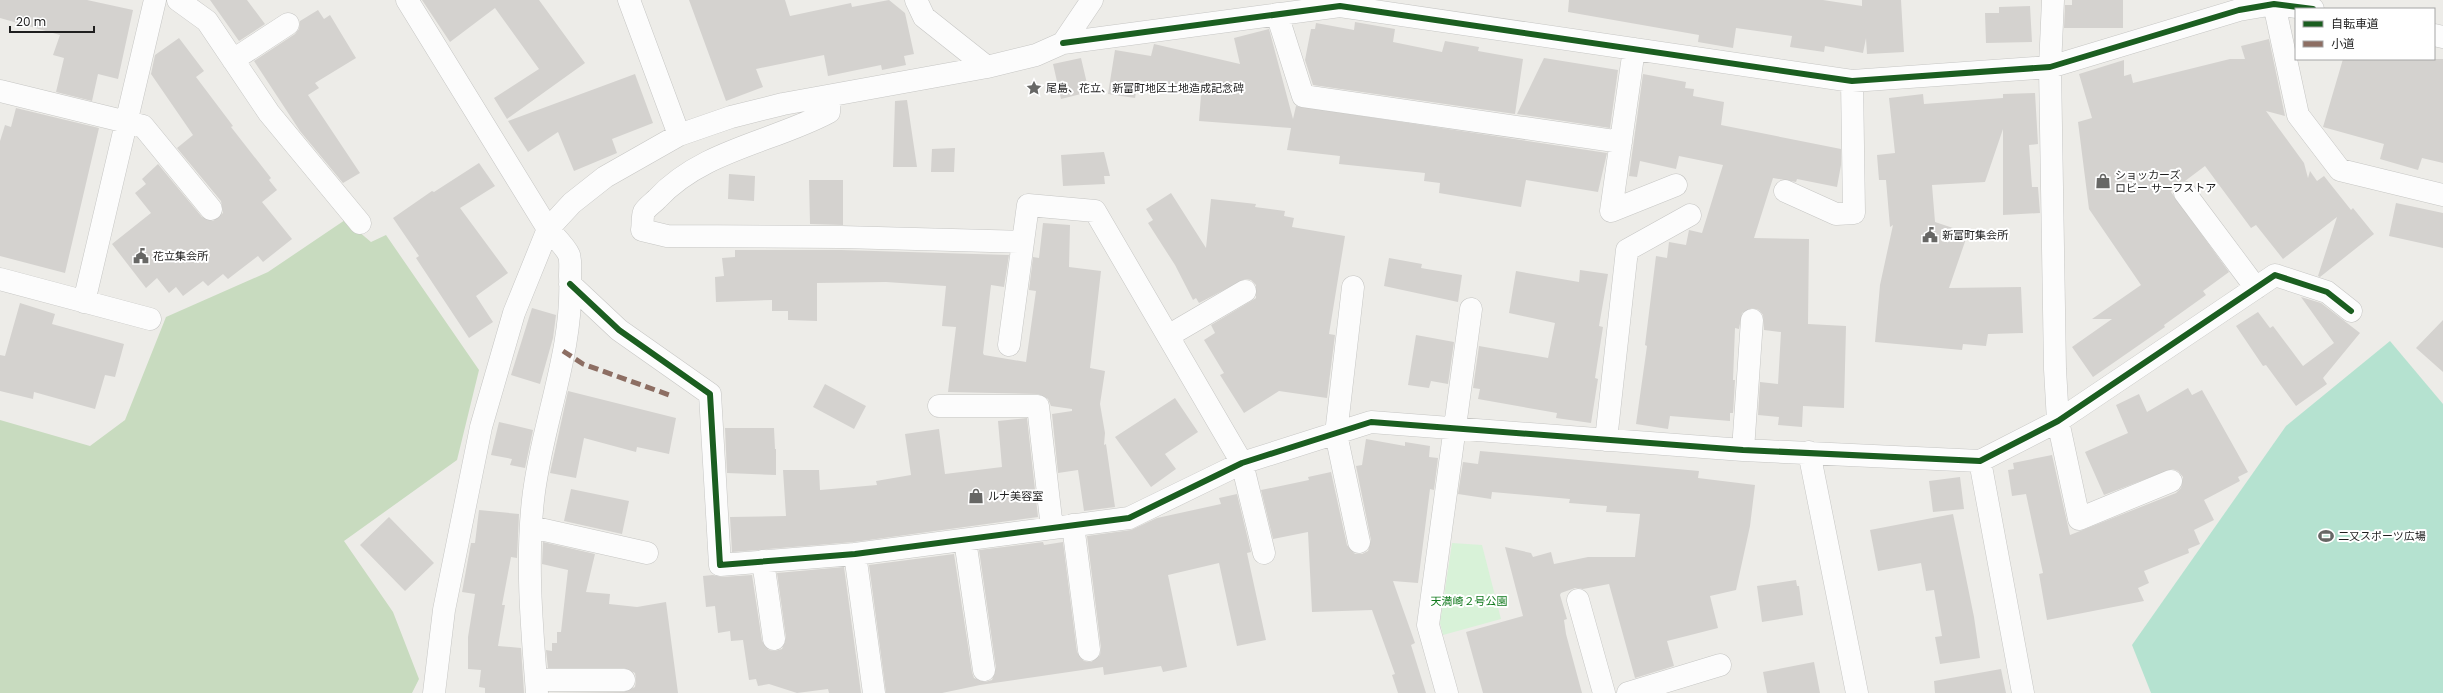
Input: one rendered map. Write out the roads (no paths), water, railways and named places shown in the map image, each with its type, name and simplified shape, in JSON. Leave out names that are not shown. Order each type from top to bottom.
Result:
[{"type":"street","points":[[84,302],[154,0]]},
{"type":"street","points":[[178,0],[207,21],[269,113],[360,223]]},
{"type":"street","points":[[407,0],[548,229],[569,255],[570,284],[567,334],[546,425],[533,498],[529,555],[536,686],[624,680]]},
{"type":"street","points":[[629,0],[679,135]]},
{"type":"street","points":[[916,0],[924,17],[987,67]]},
{"type":"street","points":[[1063,43],[1092,0]]},
{"type":"street","points":[[2053,0],[2050,67],[2055,369],[2058,421],[2079,519],[2171,481]]},
{"type":"street","points":[[434,693],[444,610],[481,427],[514,313],[548,229],[572,203],[605,177],[679,135],[731,117],[830,96],[987,67],[1036,55],[1063,43],[1340,6],[1402,7],[1634,49],[1852,81],[2050,67],[2239,10],[2274,4],[2306,8]]},
{"type":"street","points":[[2274,4],[2298,115],[2340,170],[2443,195]]},
{"type":"street","points":[[1276,14],[1303,96],[1620,142]]},
{"type":"street","points":[[233,60],[288,24]]},
{"type":"street","points":[[1634,49],[1611,211],[1676,185]]},
{"type":"street","points":[[1785,191],[1836,214],[1854,213],[1852,81]]},
{"type":"street","points":[[830,96],[829,112],[811,122],[741,146],[698,167],[668,187],[644,213],[642,230],[667,236],[841,237],[1023,242]]},
{"type":"street","points":[[1,97],[125,120],[143,126],[211,208]]},
{"type":"street","points":[[2185,193],[2256,288]]},
{"type":"street","points":[[1009,345],[1028,205],[1095,211],[1242,463],[1264,553]]},
{"type":"street","points":[[1606,440],[1627,250],[1690,215]]},
{"type":"street","points":[[570,284],[619,330],[710,394],[720,565],[855,554],[1129,518],[1242,463],[1371,422],[1455,430],[1744,450],[1980,461],[2058,421],[2275,275],[2328,292],[2351,311]]},
{"type":"street","points":[[0,279],[150,319]]},
{"type":"street","points":[[1353,287],[1336,434],[1359,542]]},
{"type":"street","points":[[1168,336],[1245,291]]},
{"type":"street","points":[[1446,693],[1428,625],[1471,309]]},
{"type":"street","points":[[1744,450],[1752,320]]},
{"type":"street","points":[[939,406],[1038,406],[1062,527],[1089,650]]},
{"type":"street","points":[[1808,452],[1857,693]]},
{"type":"street","points":[[1980,461],[2023,693]]},
{"type":"street","points":[[531,527],[647,553]]},
{"type":"street","points":[[965,540],[984,670]]},
{"type":"street","points":[[855,554],[874,693]]},
{"type":"street","points":[[763,562],[774,639]]},
{"type":"street","points":[[1578,600],[1604,693]]},
{"type":"street","points":[[1628,693],[1720,665]]},
{"type":"place","name":"尾島、花立、新富町地区土地造成記念碑","points":[[1034,88]]},
{"type":"place","name":"ショッカーズ ロビー サーフストア","points":[[2103,181]]},
{"type":"place","name":"新富町集会所","points":[[1930,235]]},
{"type":"place","name":"花立集会所","points":[[141,256]]},
{"type":"place","name":"ルナ美容室","points":[[976,496]]},
{"type":"place","name":"二又スポーツ広場","points":[[2326,536]]},
{"type":"park label","name":"天満崎２号公園","points":[[1469,601]]}]
